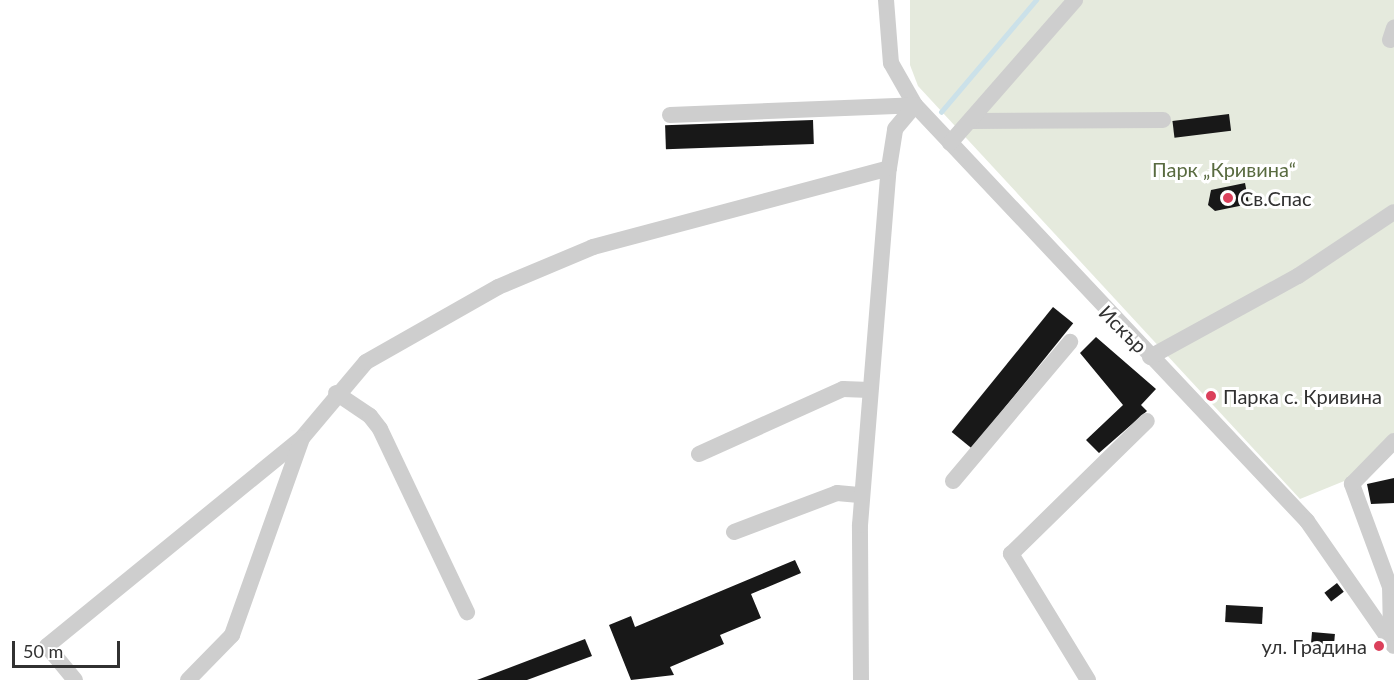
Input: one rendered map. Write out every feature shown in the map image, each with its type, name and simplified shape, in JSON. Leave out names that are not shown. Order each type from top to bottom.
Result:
[{"type":"street","name":"Искър","points":[[886,0],[891,63],[915,105],[1150,357],[1307,520],[1392,637]]},
{"type":"street","points":[[950,143],[1075,0]]},
{"type":"street","points":[[670,115],[915,105]]},
{"type":"street","points":[[861,680],[857,616],[862,495],[889,168],[895,129],[915,105]]},
{"type":"street","points":[[970,121],[1163,120]]},
{"type":"street","points":[[75,680],[47,646],[302,438],[336,393],[366,362],[540,268],[650,231],[889,168]]},
{"type":"street","points":[[1150,357],[1298,276],[1394,212]]},
{"type":"street","points":[[953,481],[1070,342]]},
{"type":"street","points":[[699,454],[843,389],[870,390]]},
{"type":"street","points":[[336,393],[370,416],[380,429],[467,612]]},
{"type":"street","points":[[1088,680],[1011,554],[1147,421]]},
{"type":"street","points":[[188,680],[232,635],[302,438]]},
{"type":"street","points":[[1392,637],[1390,587],[1352,484],[1394,441]]},
{"type":"street","points":[[734,532],[837,493],[862,495]]},
{"type":"green space","name":"Парк „Кривина“","points":[[910,0],[1394,0],[1394,441],[1359,475],[1300,499],[918,86],[910,65]]},
{"type":"building","points":[[1229,114],[1231,131],[1174,138],[1172,121]]},
{"type":"building","points":[[813,120],[814,144],[666,149],[665,125]]},
{"type":"building","name":"Св.Спас","points":[[1245,183],[1249,204],[1215,211],[1208,205],[1211,190]]},
{"type":"building","points":[[1053,307],[1073,323],[972,448],[952,432]]},
{"type":"building","points":[[1096,337],[1156,389],[1141,405],[1147,411],[1099,453],[1086,440],[1123,405],[1080,353]]},
{"type":"building","points":[[1394,478],[1394,503],[1371,504],[1367,484]]},
{"type":"building","points":[[795,560],[801,573],[751,594],[761,618],[720,635],[724,644],[670,667],[674,675],[631,680],[609,625],[631,616],[635,627]]},
{"type":"building","points":[[1337,583],[1344,592],[1331,602],[1324,593]]},
{"type":"building","points":[[1226,605],[1263,607],[1262,624],[1225,622]]},
{"type":"building","points":[[1312,632],[1335,634],[1333,653],[1310,651]]},
{"type":"building","points":[[585,639],[592,656],[527,680],[477,680]]},
{"type":"waterway","points":[[941,112],[1036,0]]},
{"type":"place","name":"Св.Спас","points":[[1228,198]]},
{"type":"place","name":"Парка с. Кривина","points":[[1211,396]]},
{"type":"place","name":"ул. Градина","points":[[1379,646]]}]
